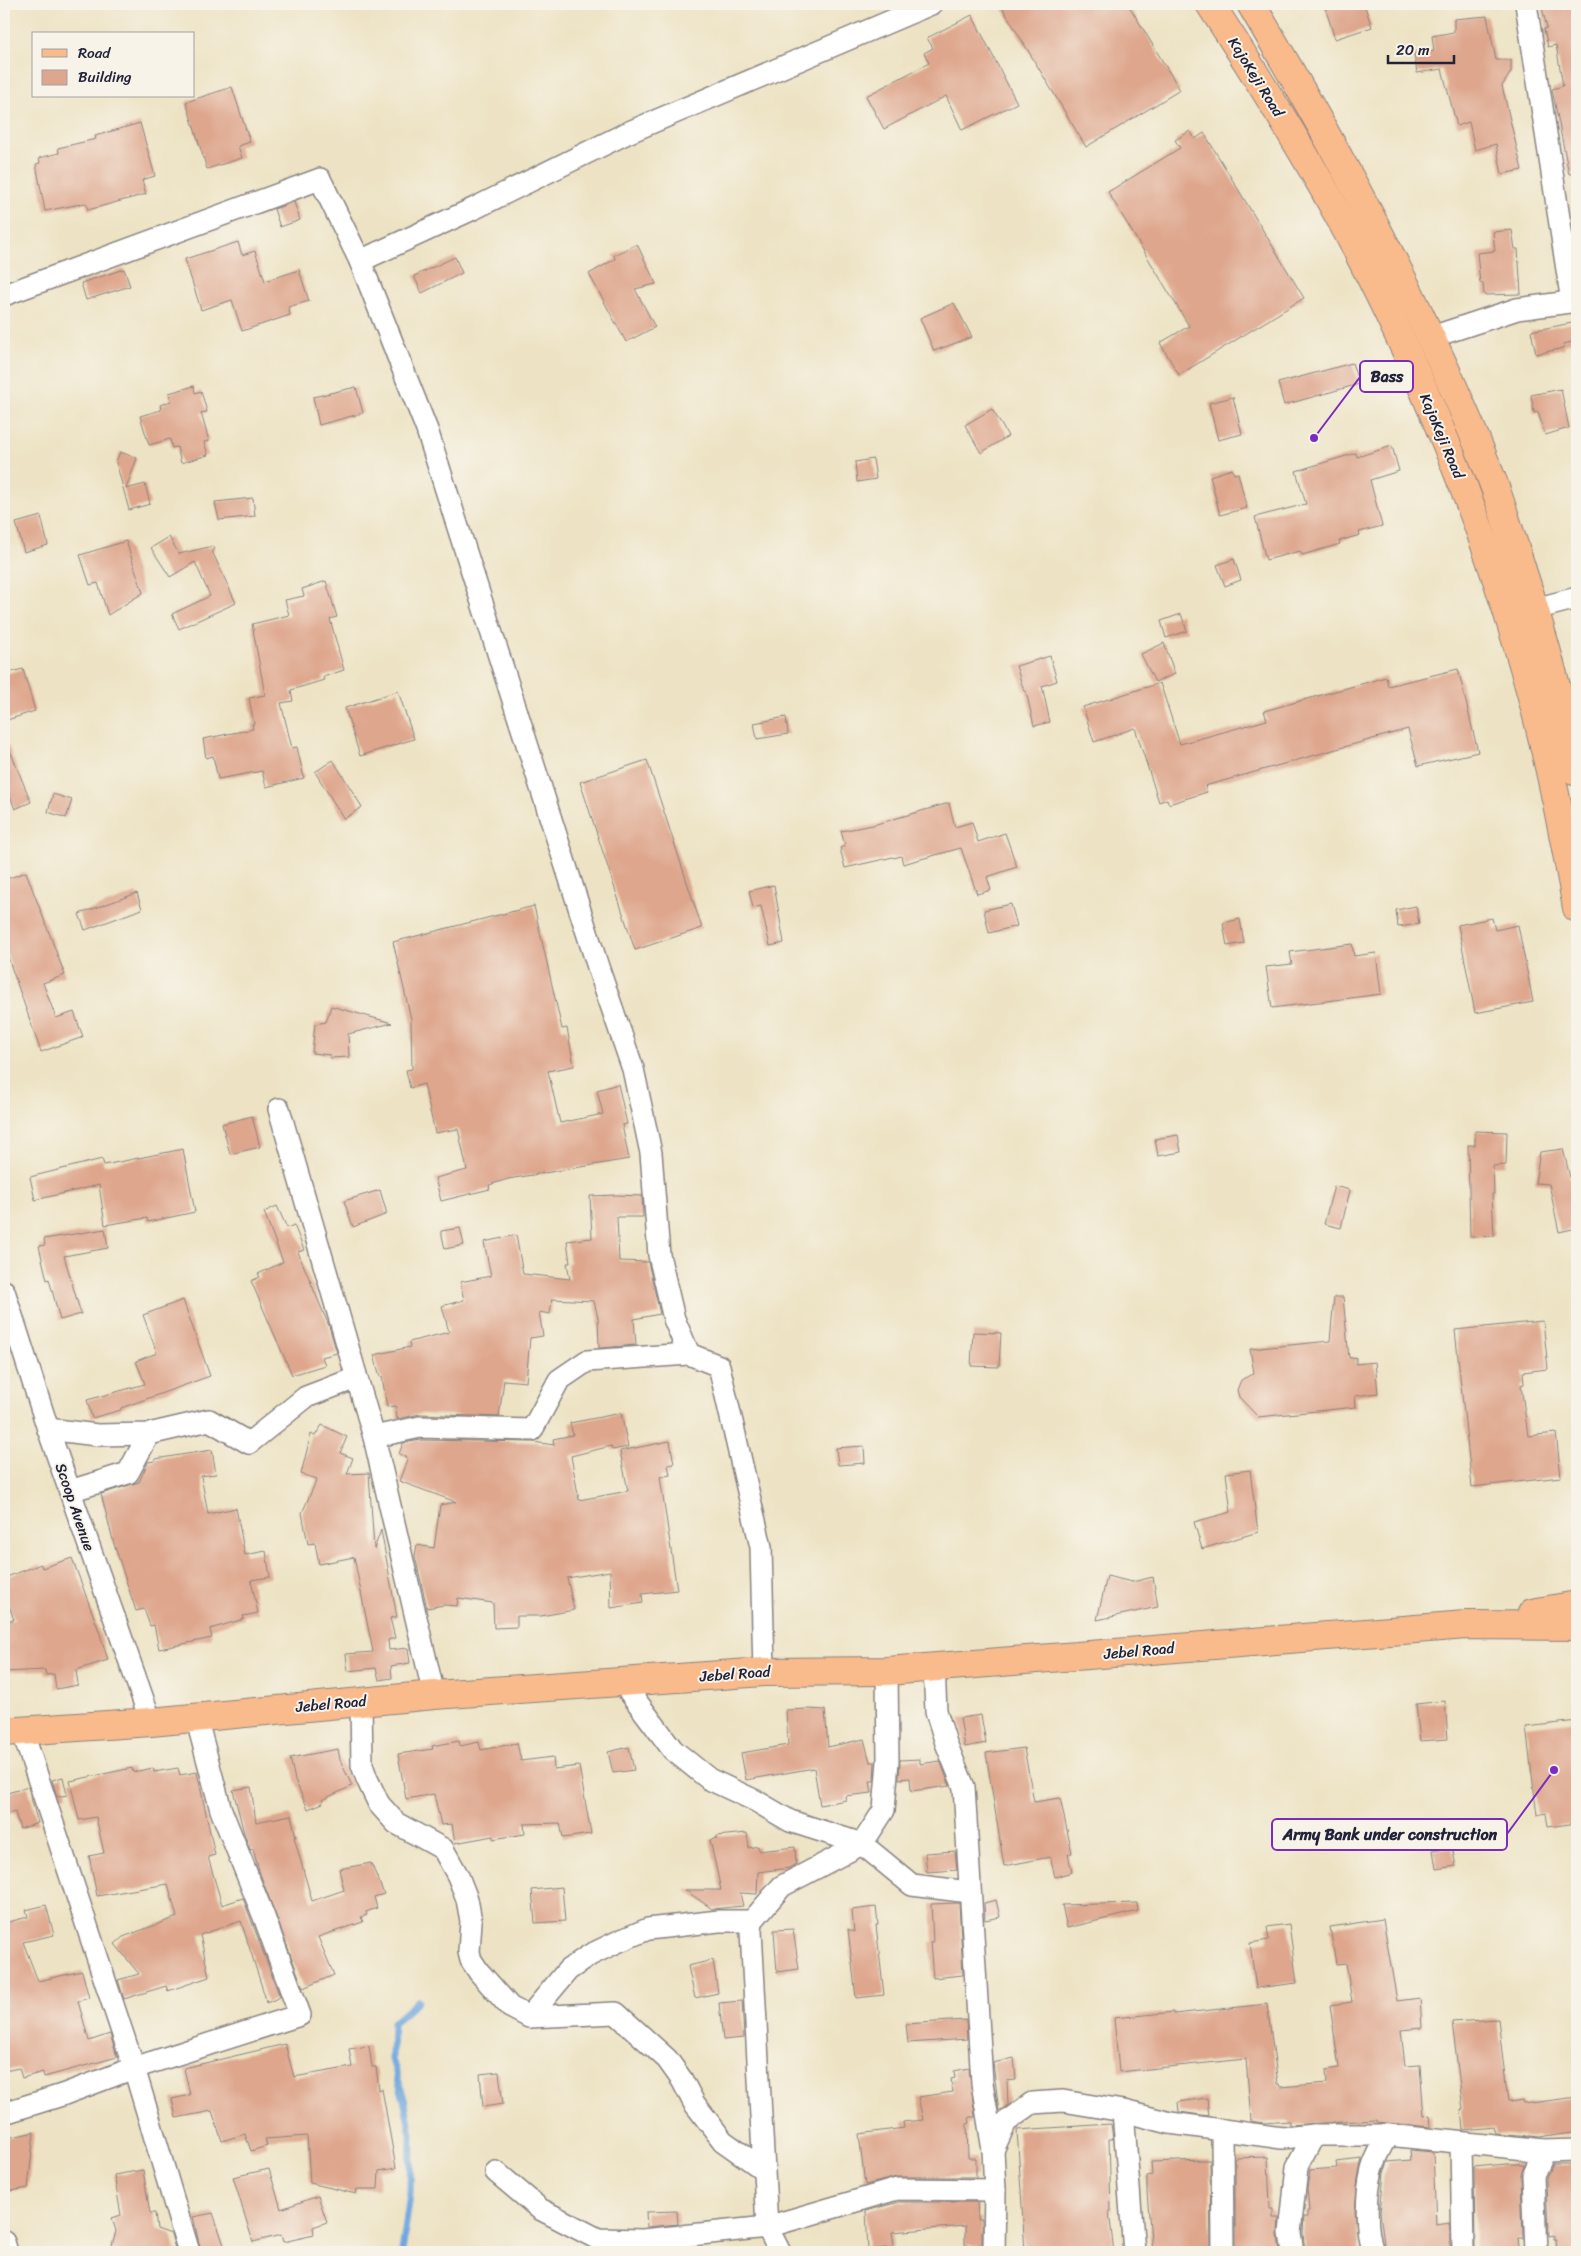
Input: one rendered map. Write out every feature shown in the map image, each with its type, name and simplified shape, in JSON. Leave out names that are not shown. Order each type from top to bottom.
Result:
[{"type":"main road","name":"KajoKeji Road","points":[[1210,4],[1265,89],[1356,248],[1404,346],[1460,477],[1502,599],[1538,722],[1564,836],[1577,908]]},
{"type":"main road","name":"KajoKeji Road","points":[[1251,4],[1309,101],[1382,235],[1432,337],[1491,478],[1535,609],[1577,772]]},
{"type":"main road","name":"Jebel Road","points":[[1466,1625],[1577,1605]]},
{"type":"main road","name":"Jebel Road","points":[[13,1731],[151,1722],[434,1695],[764,1672],[887,1672],[1466,1625],[1577,1626]]},
{"type":"street","points":[[360,261],[475,208],[627,133],[931,4]]},
{"type":"street","points":[[1432,337],[1517,309],[1574,301],[1526,4]]},
{"type":"street","points":[[4,295],[320,179],[360,261],[427,430],[599,970],[633,1069],[650,1153],[659,1254],[674,1319],[690,1354]]},
{"type":"street","points":[[1535,609],[1577,598]]},
{"type":"street","points":[[279,1109],[374,1437],[434,1695]]},
{"type":"street","name":"Scoop Avenue","points":[[4,1291],[48,1429],[151,1722]]},
{"type":"street","points":[[374,1437],[420,1426],[532,1430],[559,1380],[587,1361],[690,1354],[720,1366],[761,1547],[764,1672]]},
{"type":"street","points":[[48,1429],[97,1435],[149,1434],[209,1420],[249,1443],[306,1397],[356,1378]]},
{"type":"street","points":[[70,1491],[128,1473],[149,1434]]},
{"type":"street","points":[[934,1667],[936,1711],[946,1743],[964,1787],[982,2083],[993,2150],[996,2190],[994,2252]]},
{"type":"street","points":[[780,2252],[767,2227],[751,1931],[752,1920],[782,1886],[862,1844],[884,1810],[888,1761],[887,1672]]},
{"type":"street","points":[[622,1682],[672,1750],[710,1778],[756,1800],[790,1821],[862,1844],[912,1885],[970,1892]]},
{"type":"street","points":[[362,1702],[362,1764],[366,1779],[379,1804],[396,1823],[443,1849],[458,1876],[467,1899],[472,1921],[469,1952],[471,1960],[479,1972],[510,2007],[529,2017],[616,2013],[666,2059],[682,2080],[694,2103],[723,2140],[764,2170]]},
{"type":"street","points":[[4,2113],[62,2095],[134,2068],[300,2015],[264,1917],[221,1810],[196,1717]]},
{"type":"street","points":[[13,1731],[134,2068],[189,2252]]},
{"type":"street","points":[[529,2017],[568,1970],[590,1955],[617,1942],[648,1930],[752,1920]]},
{"type":"street","points":[[993,2150],[1006,2122],[1032,2102],[1063,2101],[1123,2111],[1170,2123],[1282,2138],[1314,2135],[1388,2135],[1544,2151],[1577,2150]]},
{"type":"street","points":[[1123,2111],[1134,2252]]},
{"type":"street","points":[[1222,2131],[1224,2252]]},
{"type":"street","points":[[1293,2252],[1290,2233],[1297,2167],[1314,2135]]},
{"type":"street","points":[[1373,2252],[1369,2239],[1368,2214],[1372,2170],[1388,2135]]},
{"type":"street","points":[[1461,2143],[1464,2252]]},
{"type":"street","points":[[1536,2252],[1533,2175],[1544,2151]]},
{"type":"street","points":[[496,2172],[540,2209],[598,2240],[643,2240],[767,2227],[897,2189],[996,2190]]},
{"type":"street","points":[[4,2242],[7,2252]]},
{"type":"building","points":[[1000,4],[1128,4],[1180,90],[1086,147]]},
{"type":"building","points":[[1324,4],[1364,4],[1372,27],[1335,39]]},
{"type":"building","points":[[1541,4],[1577,4],[1577,173],[1569,174],[1552,89],[1563,86],[1556,45],[1548,47],[1544,29],[1547,28]]},
{"type":"building","points":[[972,15],[1017,103],[962,130],[946,96],[884,129],[866,96],[929,63],[924,53],[933,48],[927,38]]},
{"type":"building","points":[[1487,16],[1496,60],[1511,60],[1511,72],[1502,86],[1522,170],[1502,174],[1496,144],[1475,150],[1469,122],[1457,126],[1442,69],[1417,73],[1414,54],[1434,51],[1432,36],[1454,32],[1454,19]]},
{"type":"building","points":[[232,87],[250,142],[238,146],[242,158],[207,169],[186,102]]},
{"type":"building","points":[[140,123],[155,176],[142,180],[146,194],[88,210],[86,203],[45,211],[36,164],[40,163],[39,158],[59,153],[58,148],[96,139],[95,136]]},
{"type":"building","points":[[1190,131],[1195,139],[1204,133],[1304,298],[1179,375],[1160,343],[1189,326],[1108,192],[1180,148],[1175,140]]},
{"type":"building","points":[[294,202],[300,220],[280,227],[274,209]]},
{"type":"building","points":[[1512,230],[1515,249],[1518,249],[1521,294],[1484,295],[1483,283],[1480,283],[1477,253],[1495,251],[1493,232]]},
{"type":"building","points":[[238,242],[242,255],[255,251],[265,281],[299,270],[309,301],[288,307],[290,315],[242,331],[232,300],[201,310],[185,259]]},
{"type":"building","points":[[637,244],[656,284],[635,289],[655,327],[626,342],[589,274],[615,259],[614,255]]},
{"type":"building","points":[[455,257],[462,273],[422,293],[414,276]]},
{"type":"building","points":[[124,269],[130,286],[86,300],[81,283]]},
{"type":"building","points":[[954,303],[972,337],[934,351],[920,318]]},
{"type":"building","points":[[1577,322],[1577,341],[1563,344],[1564,348],[1536,354],[1531,331]]},
{"type":"building","points":[[1352,363],[1359,384],[1284,405],[1278,383]]},
{"type":"building","points":[[194,386],[195,393],[201,391],[207,412],[201,413],[209,441],[204,442],[208,455],[181,463],[177,447],[172,448],[170,439],[149,445],[140,416],[161,410],[160,405],[171,401],[169,393]]},
{"type":"building","points":[[356,387],[363,413],[319,425],[313,397]]},
{"type":"building","points":[[1561,389],[1569,428],[1545,435],[1538,412],[1534,413],[1531,395]]},
{"type":"building","points":[[1233,397],[1242,434],[1218,440],[1209,403]]},
{"type":"building","points":[[992,409],[1008,436],[981,453],[965,425]]},
{"type":"building","points":[[1392,446],[1399,471],[1370,480],[1382,526],[1359,532],[1360,535],[1339,541],[1340,544],[1302,555],[1300,551],[1266,560],[1255,517],[1306,504],[1296,471],[1356,453],[1357,457]]},
{"type":"building","points":[[120,452],[137,458],[126,489],[145,484],[150,504],[129,510],[116,462]]},
{"type":"building","points":[[873,459],[876,479],[857,482],[855,462]]},
{"type":"building","points":[[1232,469],[1234,474],[1238,473],[1247,508],[1220,515],[1210,476]]},
{"type":"building","points":[[253,498],[255,516],[219,520],[215,502]]},
{"type":"building","points":[[41,516],[48,545],[24,552],[16,523]]},
{"type":"building","points":[[169,537],[179,554],[213,546],[215,549],[212,551],[236,603],[179,629],[172,614],[210,596],[195,562],[170,577],[151,548]]},
{"type":"building","points":[[126,541],[143,593],[108,615],[98,583],[90,585],[80,555]]},
{"type":"building","points":[[1234,559],[1241,580],[1225,586],[1217,565]]},
{"type":"building","points":[[326,581],[337,617],[330,619],[344,670],[323,677],[324,680],[291,690],[293,701],[281,703],[292,748],[297,747],[304,778],[266,787],[262,771],[218,779],[213,756],[206,758],[203,739],[253,729],[252,724],[254,724],[249,698],[265,695],[252,624],[289,615],[285,600],[304,596],[302,589]]},
{"type":"building","points":[[1181,614],[1187,631],[1166,638],[1161,621]]},
{"type":"building","points":[[1164,643],[1175,674],[1155,682],[1141,654]]},
{"type":"building","points":[[1050,656],[1057,681],[1042,686],[1050,722],[1034,726],[1026,691],[1024,691],[1016,666]]},
{"type":"building","points":[[23,669],[35,711],[4,721],[4,674]]},
{"type":"building","points":[[1458,669],[1478,752],[1418,766],[1408,729],[1205,786],[1207,792],[1169,804],[1167,799],[1159,802],[1135,728],[1094,742],[1083,707],[1160,683],[1180,744],[1267,720],[1264,711],[1386,677],[1388,686]]},
{"type":"building","points":[[398,691],[414,739],[360,756],[345,708]]},
{"type":"building","points":[[786,717],[788,734],[757,739],[754,723]]},
{"type":"building","points":[[4,736],[31,802],[15,809],[4,781]]},
{"type":"building","points":[[333,760],[362,807],[344,819],[315,772]]},
{"type":"building","points":[[647,760],[702,928],[635,950],[580,782]]},
{"type":"building","points":[[53,794],[72,800],[66,818],[48,812]]},
{"type":"building","points":[[949,803],[955,827],[972,822],[978,842],[1005,833],[1017,867],[987,877],[991,890],[977,894],[961,848],[903,864],[901,856],[845,868],[840,848],[845,846],[841,831],[873,825]]},
{"type":"building","points":[[26,872],[65,975],[43,983],[56,1018],[74,1012],[83,1037],[41,1052],[4,946],[4,880]]},
{"type":"building","points":[[774,885],[784,943],[770,946],[761,906],[753,908],[749,891]]},
{"type":"building","points":[[137,893],[142,909],[85,930],[79,914]]},
{"type":"building","points":[[1011,904],[1017,926],[989,933],[984,910]]},
{"type":"building","points":[[534,906],[562,1029],[567,1028],[574,1066],[548,1071],[560,1123],[603,1114],[597,1090],[618,1084],[627,1124],[622,1125],[629,1159],[508,1179],[489,1185],[490,1189],[441,1201],[435,1178],[467,1170],[458,1129],[435,1133],[424,1084],[410,1088],[406,1070],[412,1069],[411,1019],[393,942]]},
{"type":"building","points":[[1416,906],[1419,924],[1398,927],[1396,910]]},
{"type":"building","points":[[1492,918],[1495,930],[1518,925],[1533,1002],[1475,1013],[1458,925]]},
{"type":"building","points":[[1240,919],[1244,943],[1227,946],[1223,923]]},
{"type":"building","points":[[1352,944],[1354,956],[1376,953],[1381,994],[1272,1008],[1266,967],[1292,964],[1290,952]]},
{"type":"building","points":[[331,1006],[392,1023],[348,1034],[349,1057],[330,1058],[330,1055],[312,1053],[315,1024],[326,1022]]},
{"type":"building","points":[[252,1116],[260,1147],[230,1154],[222,1124]]},
{"type":"building","points":[[1475,1131],[1507,1132],[1506,1165],[1493,1166],[1494,1236],[1470,1237],[1468,1145],[1475,1145]]},
{"type":"building","points":[[1178,1135],[1181,1152],[1158,1156],[1155,1139]]},
{"type":"building","points":[[183,1149],[195,1212],[148,1222],[147,1218],[105,1225],[99,1185],[35,1200],[30,1177],[102,1159],[104,1165]]},
{"type":"building","points":[[1563,1149],[1571,1181],[1577,1228],[1559,1232],[1549,1184],[1535,1183],[1540,1152]]},
{"type":"building","points":[[1334,1186],[1350,1190],[1341,1228],[1324,1224]]},
{"type":"building","points":[[380,1190],[387,1214],[353,1227],[344,1201]]},
{"type":"building","points":[[590,1196],[642,1196],[643,1217],[617,1217],[619,1261],[648,1262],[660,1314],[634,1319],[636,1345],[599,1348],[598,1318],[594,1301],[552,1299],[550,1314],[539,1312],[543,1336],[530,1338],[526,1382],[504,1380],[499,1417],[420,1414],[397,1419],[396,1406],[387,1407],[382,1376],[380,1377],[374,1355],[410,1347],[409,1342],[449,1332],[442,1306],[464,1300],[460,1282],[491,1276],[484,1242],[516,1235],[523,1274],[570,1279],[567,1263],[570,1263],[567,1241],[592,1238]]},
{"type":"building","points":[[277,1206],[287,1228],[294,1225],[304,1250],[298,1252],[329,1326],[337,1353],[322,1357],[325,1365],[292,1375],[251,1281],[260,1277],[258,1274],[283,1262],[264,1212]]},
{"type":"building","points":[[460,1228],[464,1245],[445,1249],[441,1231]]},
{"type":"building","points":[[105,1229],[108,1248],[64,1256],[81,1314],[60,1320],[49,1279],[47,1280],[39,1246],[45,1245],[44,1239]]},
{"type":"building","points":[[1334,1297],[1343,1297],[1349,1358],[1356,1357],[1356,1364],[1375,1362],[1378,1393],[1355,1396],[1356,1407],[1258,1417],[1239,1397],[1237,1390],[1241,1380],[1254,1373],[1250,1349],[1330,1341]]},
{"type":"building","points":[[183,1300],[210,1376],[121,1408],[121,1410],[92,1418],[87,1400],[145,1384],[136,1361],[157,1353],[143,1315]]},
{"type":"building","points":[[1543,1321],[1548,1369],[1523,1372],[1524,1384],[1521,1385],[1528,1436],[1556,1433],[1561,1477],[1472,1487],[1455,1330]]},
{"type":"building","points":[[973,1332],[1001,1333],[999,1367],[971,1366]]},
{"type":"building","points":[[621,1413],[628,1447],[612,1450],[611,1446],[571,1456],[579,1500],[628,1491],[620,1451],[670,1441],[674,1464],[668,1465],[670,1475],[660,1477],[677,1590],[642,1594],[643,1603],[611,1608],[610,1571],[567,1578],[574,1610],[541,1616],[517,1616],[517,1627],[494,1628],[493,1603],[458,1598],[457,1606],[444,1605],[427,1608],[415,1556],[417,1545],[434,1548],[440,1505],[456,1502],[399,1481],[408,1458],[399,1454],[403,1443],[421,1440],[533,1442],[554,1445],[553,1439],[573,1435],[570,1423]]},
{"type":"building","points":[[322,1425],[347,1437],[340,1453],[353,1458],[347,1474],[369,1473],[374,1549],[381,1530],[397,1617],[390,1618],[395,1638],[388,1640],[389,1650],[408,1648],[410,1663],[391,1666],[392,1678],[379,1680],[376,1668],[348,1671],[346,1654],[373,1652],[354,1557],[319,1564],[315,1543],[308,1544],[302,1513],[317,1479],[301,1474],[311,1434],[315,1436]]},
{"type":"building","points":[[864,1446],[865,1463],[838,1465],[836,1448]]},
{"type":"building","points":[[212,1450],[216,1474],[201,1476],[208,1514],[236,1508],[245,1555],[266,1551],[270,1577],[251,1580],[258,1613],[243,1616],[244,1619],[210,1629],[212,1638],[159,1649],[154,1625],[150,1626],[144,1609],[136,1611],[114,1544],[101,1494],[139,1482],[148,1462],[155,1461],[155,1459]]},
{"type":"building","points":[[1250,1470],[1258,1532],[1202,1549],[1194,1522],[1231,1512],[1226,1473]]},
{"type":"building","points":[[72,1558],[108,1660],[76,1670],[78,1685],[56,1689],[54,1674],[46,1675],[45,1670],[4,1672],[5,1620],[14,1620],[4,1591],[4,1578],[41,1564],[42,1568]]},
{"type":"building","points":[[1107,1576],[1132,1582],[1153,1577],[1158,1607],[1097,1620]]},
{"type":"building","points":[[1445,1701],[1448,1739],[1420,1741],[1416,1704]]},
{"type":"building","points":[[786,1710],[825,1710],[828,1747],[864,1739],[870,1762],[875,1762],[874,1781],[870,1781],[872,1793],[845,1796],[846,1800],[820,1805],[814,1768],[746,1780],[741,1753],[788,1745]]},
{"type":"building","points":[[981,1715],[986,1743],[965,1747],[960,1718]]},
{"type":"building","points":[[1577,1721],[1577,1823],[1548,1827],[1546,1813],[1537,1815],[1526,1727]]},
{"type":"building","points":[[459,1741],[460,1746],[479,1742],[481,1750],[517,1743],[521,1761],[553,1757],[554,1769],[579,1766],[591,1834],[563,1838],[560,1823],[524,1824],[525,1834],[493,1839],[493,1836],[455,1843],[452,1824],[441,1825],[434,1794],[406,1799],[398,1754],[433,1749],[432,1746]]},
{"type":"building","points":[[629,1747],[634,1770],[613,1773],[608,1752]]},
{"type":"building","points":[[1024,1748],[1034,1802],[1060,1798],[1072,1853],[1068,1854],[1072,1872],[1055,1877],[1050,1857],[1004,1866],[986,1753]]},
{"type":"building","points":[[338,1749],[340,1760],[352,1786],[322,1800],[323,1803],[308,1809],[295,1780],[290,1758]]},
{"type":"building","points":[[920,1759],[920,1764],[940,1761],[950,1786],[911,1791],[910,1778],[899,1779],[900,1760]]},
{"type":"building","points":[[132,1768],[133,1772],[153,1768],[154,1772],[178,1768],[180,1775],[197,1772],[215,1855],[208,1857],[222,1905],[243,1898],[280,1997],[267,2003],[241,1921],[200,1935],[209,1977],[168,1991],[166,1986],[124,1999],[118,1980],[139,1974],[115,1944],[123,1937],[177,1917],[168,1884],[97,1896],[89,1856],[104,1853],[96,1817],[79,1820],[70,1781]]},
{"type":"building","points":[[63,1777],[67,1795],[57,1797],[52,1780]]},
{"type":"building","points":[[28,1787],[38,1823],[20,1829],[15,1812],[4,1815],[4,1794]]},
{"type":"building","points":[[251,1787],[256,1822],[291,1815],[296,1837],[294,1837],[312,1901],[344,1890],[339,1869],[371,1863],[384,1894],[374,1897],[377,1908],[366,1912],[367,1915],[361,1917],[363,1922],[318,1937],[334,1975],[303,1988],[260,1874],[253,1849],[250,1850],[244,1833],[233,1790]]},
{"type":"building","points":[[747,1833],[749,1848],[758,1846],[759,1851],[795,1847],[796,1864],[789,1868],[758,1872],[757,1894],[740,1893],[743,1906],[712,1909],[685,1890],[721,1890],[710,1840],[717,1838],[717,1836]]},
{"type":"building","points":[[1452,1847],[1456,1866],[1436,1869],[1433,1850]]},
{"type":"building","points":[[955,1851],[957,1870],[927,1872],[925,1853]]},
{"type":"building","points":[[562,1887],[565,1921],[535,1923],[532,1890]]},
{"type":"building","points":[[996,1900],[1000,1917],[985,1920],[984,1903]]},
{"type":"building","points":[[959,1903],[963,1975],[933,1978],[930,1942],[933,1942],[931,1904]]},
{"type":"building","points":[[1137,1903],[1138,1911],[1067,1928],[1062,1905]]},
{"type":"building","points":[[46,1905],[54,1935],[23,1942],[38,1981],[82,1971],[89,1998],[78,2001],[89,2041],[110,2034],[117,2057],[44,2077],[43,2072],[22,2078],[19,2068],[4,2071],[4,1923],[28,1917],[26,1910]]},
{"type":"building","points":[[876,1907],[878,1925],[876,1925],[884,1995],[856,1998],[848,1929],[854,1932],[852,1910]]},
{"type":"building","points":[[1383,1919],[1397,2001],[1420,1998],[1422,2028],[1401,2030],[1405,2066],[1420,2065],[1424,2116],[1430,2115],[1431,2127],[1377,2122],[1377,2120],[1289,2125],[1289,2121],[1264,2123],[1251,2121],[1246,2059],[1119,2072],[1114,2018],[1267,2004],[1278,2084],[1281,2087],[1327,2083],[1326,2070],[1339,2068],[1330,2005],[1352,2002],[1346,1963],[1336,1964],[1330,1927]]},
{"type":"building","points":[[1289,1924],[1297,1983],[1256,1988],[1250,1943],[1269,1940],[1267,1927]]},
{"type":"building","points":[[793,1929],[799,1969],[777,1972],[774,1930]]},
{"type":"building","points":[[713,1960],[718,1993],[695,1998],[688,1966]]},
{"type":"building","points":[[742,2001],[744,2038],[723,2040],[719,2003]]},
{"type":"building","points":[[1498,2019],[1508,2101],[1510,2103],[1522,2101],[1523,2104],[1577,2097],[1577,2132],[1540,2138],[1497,2134],[1495,2127],[1463,2130],[1461,2110],[1463,2110],[1452,2022]]},
{"type":"building","points":[[966,2020],[967,2039],[908,2043],[906,2024]]},
{"type":"building","points":[[285,2044],[294,2077],[352,2067],[349,2049],[369,2046],[372,2067],[376,2067],[379,2090],[382,2089],[396,2168],[379,2171],[378,2189],[357,2189],[356,2194],[310,2183],[307,2136],[265,2139],[267,2146],[251,2151],[245,2134],[222,2141],[212,2111],[176,2118],[172,2099],[190,2095],[184,2068]]},
{"type":"building","points":[[1014,2058],[1016,2080],[1007,2081],[1008,2105],[999,2111],[993,2063]]},
{"type":"building","points":[[969,2068],[975,2117],[969,2117],[970,2123],[967,2124],[968,2158],[976,2158],[976,2177],[897,2177],[865,2185],[859,2134],[904,2128],[903,2122],[923,2120],[918,2097],[953,2092],[951,2079],[955,2078],[954,2071]]},
{"type":"building","points":[[499,2072],[503,2104],[483,2107],[480,2074]]},
{"type":"building","points":[[1207,2098],[1209,2116],[1179,2112],[1178,2102]]},
{"type":"building","points":[[1111,2124],[1113,2139],[1109,2139],[1111,2211],[1109,2212],[1114,2252],[1025,2252],[1017,2130]]},
{"type":"building","points":[[34,2132],[28,2188],[6,2192],[4,2182],[4,2139]]},
{"type":"building","points":[[1410,2150],[1433,2152],[1436,2225],[1450,2223],[1450,2250],[1438,2252],[1385,2252],[1380,2212],[1384,2173],[1388,2162],[1411,2160]]},
{"type":"building","points":[[1268,2157],[1270,2209],[1273,2209],[1273,2218],[1279,2218],[1280,2252],[1235,2252],[1235,2158]]},
{"type":"building","points":[[1362,2159],[1355,2211],[1360,2252],[1305,2252],[1303,2233],[1304,2217],[1307,2217],[1307,2211],[1309,2211],[1307,2187],[1310,2170],[1337,2168],[1336,2162]]},
{"type":"building","points":[[1210,2160],[1211,2252],[1152,2252],[1147,2192],[1147,2176],[1152,2175],[1151,2162]]},
{"type":"building","points":[[1524,2164],[1521,2175],[1523,2238],[1518,2238],[1520,2252],[1475,2252],[1474,2167]]},
{"type":"building","points":[[1552,2164],[1577,2164],[1577,2252],[1556,2252],[1553,2234],[1548,2235],[1546,2178]]},
{"type":"building","points":[[269,2169],[281,2209],[318,2196],[327,2222],[313,2227],[314,2235],[283,2242],[281,2235],[253,2242],[233,2177]]},
{"type":"building","points":[[143,2170],[150,2213],[155,2213],[157,2229],[171,2234],[176,2252],[110,2252],[116,2231],[112,2218],[121,2215],[114,2175]]},
{"type":"building","points":[[899,2202],[977,2202],[978,2219],[982,2219],[982,2245],[965,2245],[965,2226],[892,2232],[894,2247],[868,2250],[866,2211]]},
{"type":"building","points":[[677,2211],[678,2224],[647,2227],[646,2212]]},
{"type":"building","points":[[213,2213],[225,2248],[213,2252],[201,2252],[193,2217]]},
{"type":"waterway","points":[[402,2252],[410,2194],[411,2134],[404,2099],[392,2059],[393,2023],[418,2001]]},
{"type":"place","name":"Bass","points":[[1314,438]]},
{"type":"place","name":"Army Bank under construction","points":[[1554,1770]]}]
